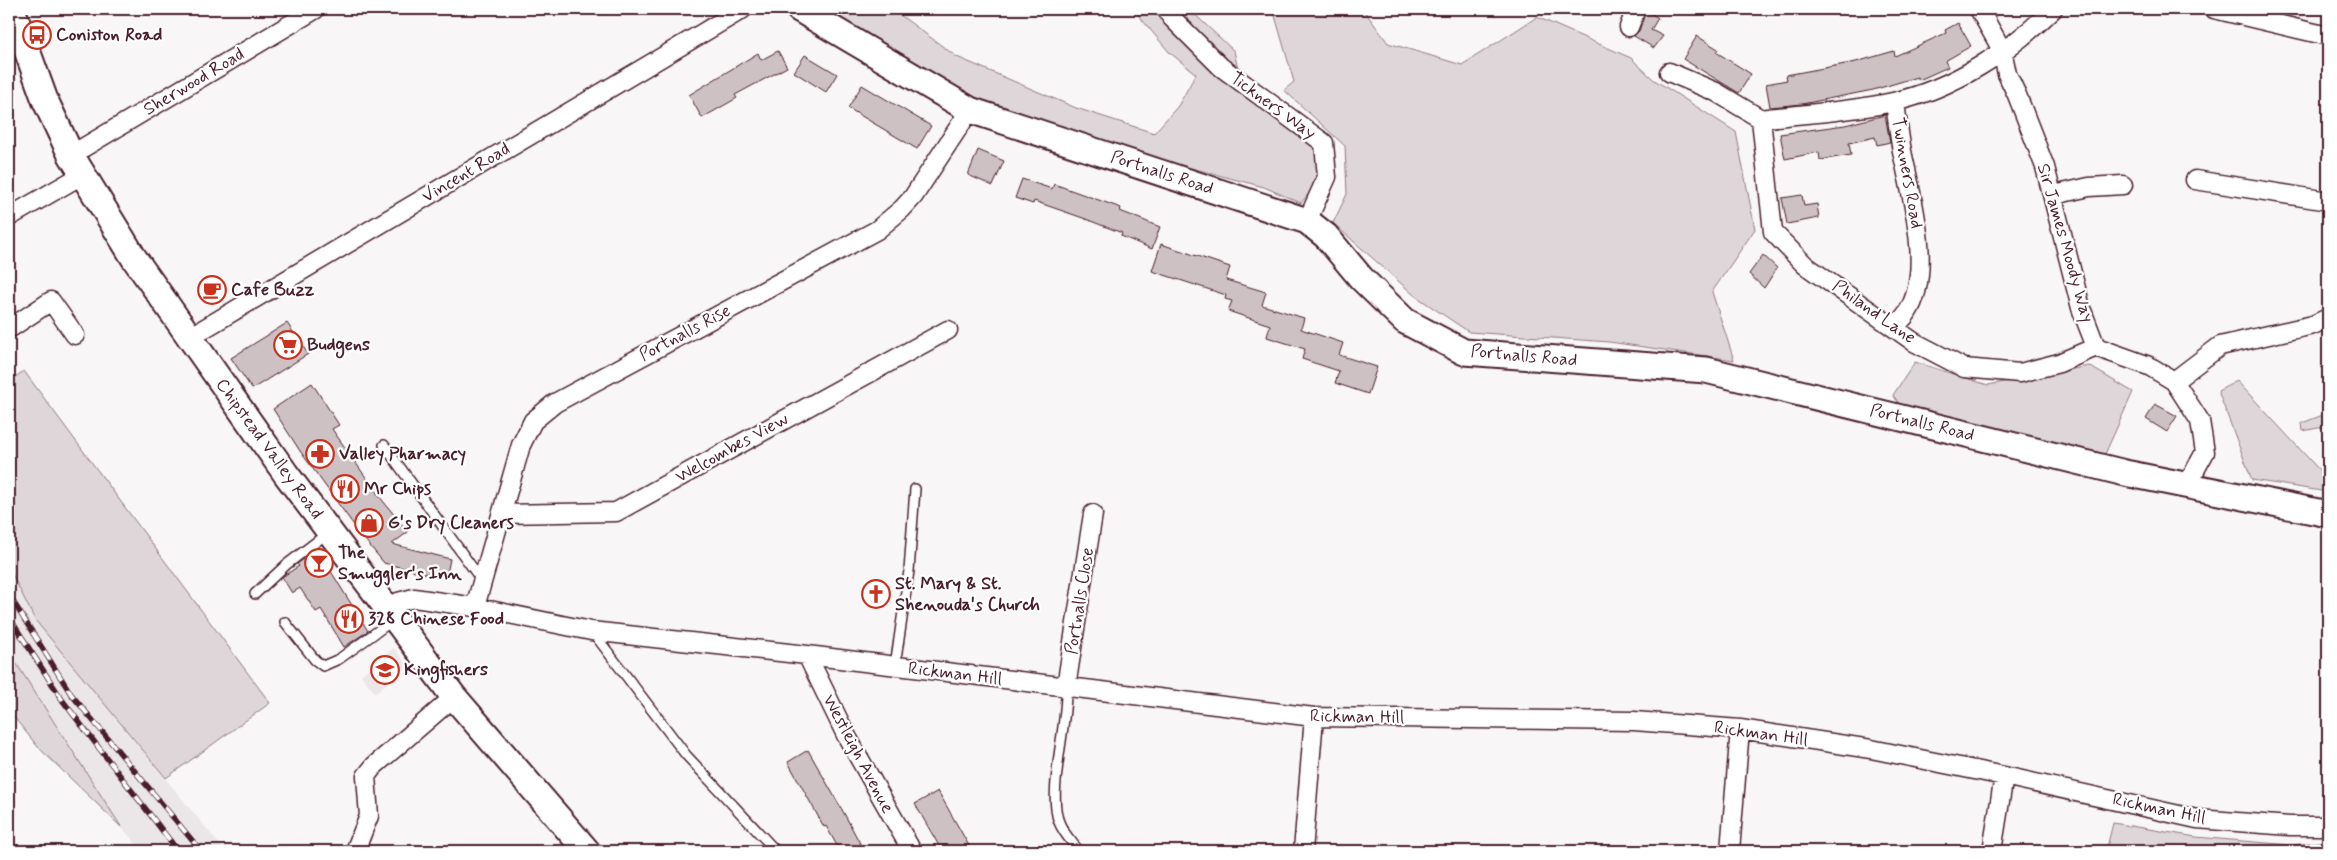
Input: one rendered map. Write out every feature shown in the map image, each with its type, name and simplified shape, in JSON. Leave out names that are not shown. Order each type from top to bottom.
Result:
[{"type":"street","name":"Chipstead Valley Road","points":[[12,9],[42,92],[77,165],[134,258],[286,474],[454,698],[587,851]]},
{"type":"street","name":"Sherwood Road","points":[[9,217],[77,165],[316,9]]},
{"type":"street","name":"Vincent Road","points":[[190,337],[743,9]]},
{"type":"street","name":"Portnalls Road","points":[[799,9],[970,110],[1307,221],[1326,236],[1361,278],[1405,321],[1464,352],[1706,370],[2125,473],[2328,514]]},
{"type":"street","name":"Tickners Way","points":[[1166,9],[1172,18],[1221,67],[1324,143],[1327,177],[1307,221]]},
{"type":"street","points":[[1629,27],[1636,9]]},
{"type":"street","name":"Sir James Moody Way","points":[[1979,9],[2002,50],[2007,74],[2028,123],[2054,195],[2081,308],[2096,347],[2149,366],[2174,381],[2200,421],[2205,452],[2187,485]]},
{"type":"street","points":[[1669,72],[1716,92],[1761,119],[1864,108],[1895,102],[1962,76],[2002,50],[2053,9]]},
{"type":"street","points":[[2214,9],[2328,36]]},
{"type":"street","name":"Twinners Road","points":[[1894,327],[1908,313],[1917,286],[1919,254],[1916,210],[1902,150],[1895,102]]},
{"type":"street","name":"Portnalls Rise","points":[[475,607],[526,433],[533,421],[543,411],[877,230],[913,197],[970,110]]},
{"type":"street","name":"Philand Lane","points":[[1761,119],[1773,232],[1805,265],[1914,342],[1964,368],[2020,373],[2058,363],[2096,347]]},
{"type":"street","points":[[2194,180],[2328,201]]},
{"type":"street","points":[[2054,195],[2090,187],[2122,185]]},
{"type":"street","points":[[9,322],[12,327],[51,301],[75,335]]},
{"type":"street","points":[[2174,381],[2220,346],[2313,325],[2328,318]]},
{"type":"street","name":"Welcombes View","points":[[502,514],[616,512],[948,330]]},
{"type":"street","name":"Portnalls Close","points":[[1066,688],[1093,514]]},
{"type":"street","name":"Rickman Hill","points":[[391,614],[398,602],[414,598],[475,607],[592,631],[807,655],[1314,717],[1634,721],[1740,729],[1871,750],[2004,776],[2196,819],[2290,826],[2328,826]]},
{"type":"street","name":"Westleigh Avenue","points":[[807,655],[846,735],[912,851]]},
{"type":"street","points":[[355,851],[369,816],[366,776],[374,766],[454,698]]},
{"type":"street","points":[[1302,851],[1314,717]]},
{"type":"street","points":[[1730,851],[1740,729]]},
{"type":"street","points":[[1992,851],[2004,776]]},
{"type":"lane","points":[[384,445],[482,582]]},
{"type":"lane","points":[[895,666],[909,571],[915,489]]},
{"type":"lane","points":[[255,594],[286,565],[329,532]]},
{"type":"lane","points":[[285,622],[315,660],[323,666],[339,659],[391,614]]},
{"type":"lane","points":[[592,631],[686,755],[776,851]]},
{"type":"lane","points":[[1066,688],[1067,704],[1056,786],[1056,807],[1059,822],[1078,851]]},
{"type":"shaded area","points":[[800,9],[892,9],[957,57],[1076,108],[1154,133],[1178,106],[1196,74],[1169,52],[1133,9],[1189,9],[1234,51],[1242,88],[1316,146],[1322,178],[1301,203],[1264,187],[970,110]]},
{"type":"shaded area","points":[[1273,9],[1363,9],[1388,43],[1462,65],[1537,17],[1631,58],[1653,79],[1736,132],[1755,229],[1712,292],[1734,360],[1609,342],[1469,332],[1414,295],[1333,223],[1347,194],[1345,146],[1284,90],[1294,82]]},
{"type":"shaded area","points":[[1915,362],[1988,385],[2089,366],[2133,392],[2105,454],[1900,405],[1893,395]]},
{"type":"shaded area","points":[[24,371],[270,703],[166,778],[35,620],[9,568],[9,381]]},
{"type":"shaded area","points":[[2237,381],[2321,472],[2328,470],[2328,492],[2252,480],[2218,391]]},
{"type":"shaded area","points":[[2328,413],[2328,426],[2303,431],[2302,423]]},
{"type":"shaded area","points":[[9,568],[35,620],[225,851],[143,851],[122,828],[9,652]]},
{"type":"shaded area","name":"Kingfishers","points":[[394,648],[408,666],[375,693],[361,675]]},
{"type":"shaded area","points":[[9,652],[122,828],[38,747],[9,711]]},
{"type":"shaded area","points":[[2113,823],[2196,837],[2291,845],[2328,841],[2328,851],[2106,851]]},
{"type":"building","points":[[1646,10],[1658,18],[1651,30],[1663,36],[1654,48],[1634,36],[1639,31]]},
{"type":"building","points":[[1958,23],[1971,46],[1945,61],[1948,67],[1919,80],[1917,77],[1873,90],[1802,104],[1770,107],[1766,84],[1787,80],[1786,75],[1856,62],[1894,51],[1895,56],[1946,33],[1945,30]]},
{"type":"building","points":[[1697,36],[1718,49],[1716,52],[1751,74],[1739,93],[1683,59]]},
{"type":"building","points":[[778,51],[787,67],[735,95],[737,98],[702,118],[689,95],[758,53],[761,60]]},
{"type":"building","points":[[805,55],[837,74],[826,92],[794,72]]},
{"type":"building","points":[[862,85],[931,126],[917,149],[848,108]]},
{"type":"building","points":[[1885,115],[1890,142],[1877,145],[1875,137],[1849,143],[1851,155],[1820,160],[1819,152],[1785,159],[1780,134],[1845,125]]},
{"type":"building","points":[[978,150],[1004,161],[993,186],[968,175]]},
{"type":"building","points":[[1022,179],[1052,189],[1054,184],[1121,208],[1120,211],[1160,227],[1152,249],[1121,236],[1122,233],[1083,218],[1034,201],[1033,204],[1015,198]]},
{"type":"building","points":[[1802,195],[1804,206],[1817,204],[1819,218],[1787,224],[1782,198]]},
{"type":"building","points":[[1161,244],[1230,267],[1226,280],[1266,292],[1262,305],[1304,318],[1301,329],[1343,343],[1339,355],[1377,367],[1368,394],[1335,383],[1339,371],[1302,359],[1305,349],[1267,337],[1270,325],[1228,311],[1232,301],[1225,299],[1226,295],[1152,271]]},
{"type":"building","points":[[1763,255],[1777,268],[1764,288],[1749,274]]},
{"type":"building","points":[[287,323],[308,354],[252,389],[231,358]]},
{"type":"building","points":[[312,383],[339,425],[332,429],[379,496],[408,532],[392,544],[450,559],[446,579],[384,563],[361,535],[300,451],[273,409]]},
{"type":"building","points":[[2155,404],[2177,416],[2167,432],[2146,419]]},
{"type":"building","points":[[317,549],[368,631],[344,647],[321,609],[316,612],[300,588],[292,593],[282,577],[299,566],[297,564]]},
{"type":"building","points":[[808,750],[864,851],[840,851],[826,826],[824,827],[788,762]]},
{"type":"building","points":[[938,791],[972,851],[942,851],[915,804]]},
{"type":"railway","points":[[9,595],[71,694],[201,851]]},
{"type":"railway","points":[[9,617],[63,701],[178,851]]},
{"type":"place","name":"Coniston Road","points":[[37,35]]},
{"type":"place","name":"Cafe Buzz","points":[[212,290]]},
{"type":"place","name":"Budgens","points":[[288,345]]},
{"type":"place","name":"Valley Pharmacy","points":[[320,454]]},
{"type":"place","name":"Mr Chips","points":[[345,489]]},
{"type":"place","name":"G's Dry Cleaners","points":[[369,523]]},
{"type":"place","name":"The Smuggler's Inn","points":[[319,563]]},
{"type":"place","name":"St. Mary & St. Shenouda's Church","points":[[876,594]]},
{"type":"place","name":"328 Chinese Food","points":[[349,619]]},
{"type":"place","name":"Kingfishers","points":[[385,670]]}]
